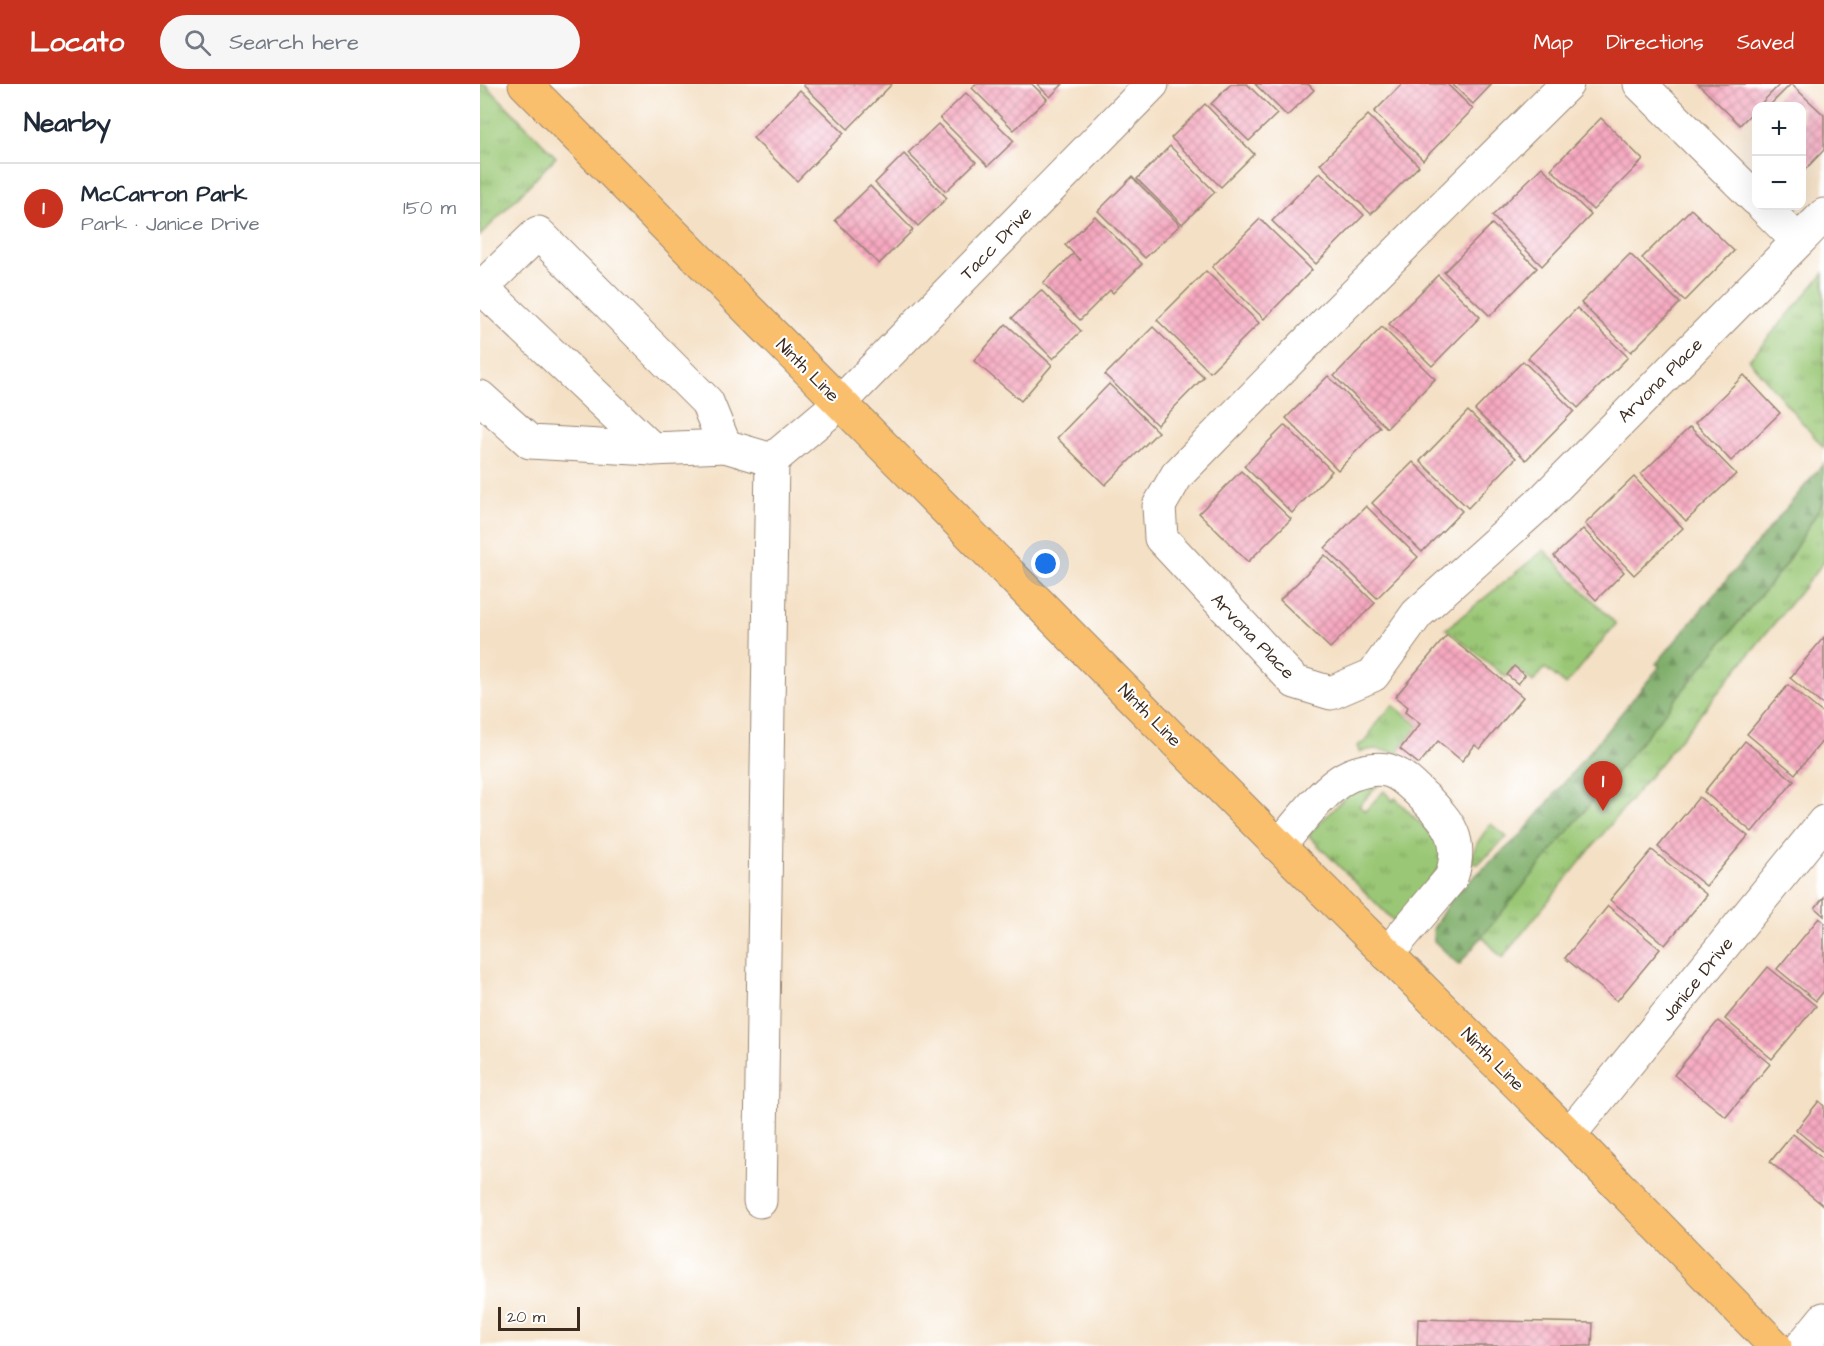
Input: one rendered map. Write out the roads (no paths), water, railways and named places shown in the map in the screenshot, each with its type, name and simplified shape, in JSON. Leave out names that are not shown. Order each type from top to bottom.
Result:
[{"type":"main road","name":"Ninth Line","points":[[525,84],[1279,846],[1569,1135],[1775,1346]]},
{"type":"street","name":"Tacc Drive","points":[[772,460],[841,402],[1152,84]]},
{"type":"street","name":"Arvona Place","points":[[1567,84],[1325,324],[1177,475],[1159,506],[1161,538],[1295,682],[1331,693],[1373,675],[1417,614],[1539,504],[1824,215]]},
{"type":"street","points":[[1640,84],[1752,196]]},
{"type":"street","points":[[1767,210],[1798,240]]},
{"type":"street","points":[[652,449],[481,288],[538,233],[707,402],[725,446]]},
{"type":"street","points":[[480,397],[530,442],[652,449],[725,446],[772,460],[760,1201]]},
{"type":"street","points":[[1279,846],[1318,802],[1341,781],[1351,776],[1368,770],[1384,769],[1402,776],[1416,790],[1449,824],[1455,841],[1456,865],[1451,878],[1387,954]]},
{"type":"street","name":"Janice Drive","points":[[1569,1135],[1824,822]]},
{"type":"street","points":[[1802,1346],[1824,1319]]},
{"type":"place","name":"McCarron Park","points":[[1603,811]]}]
